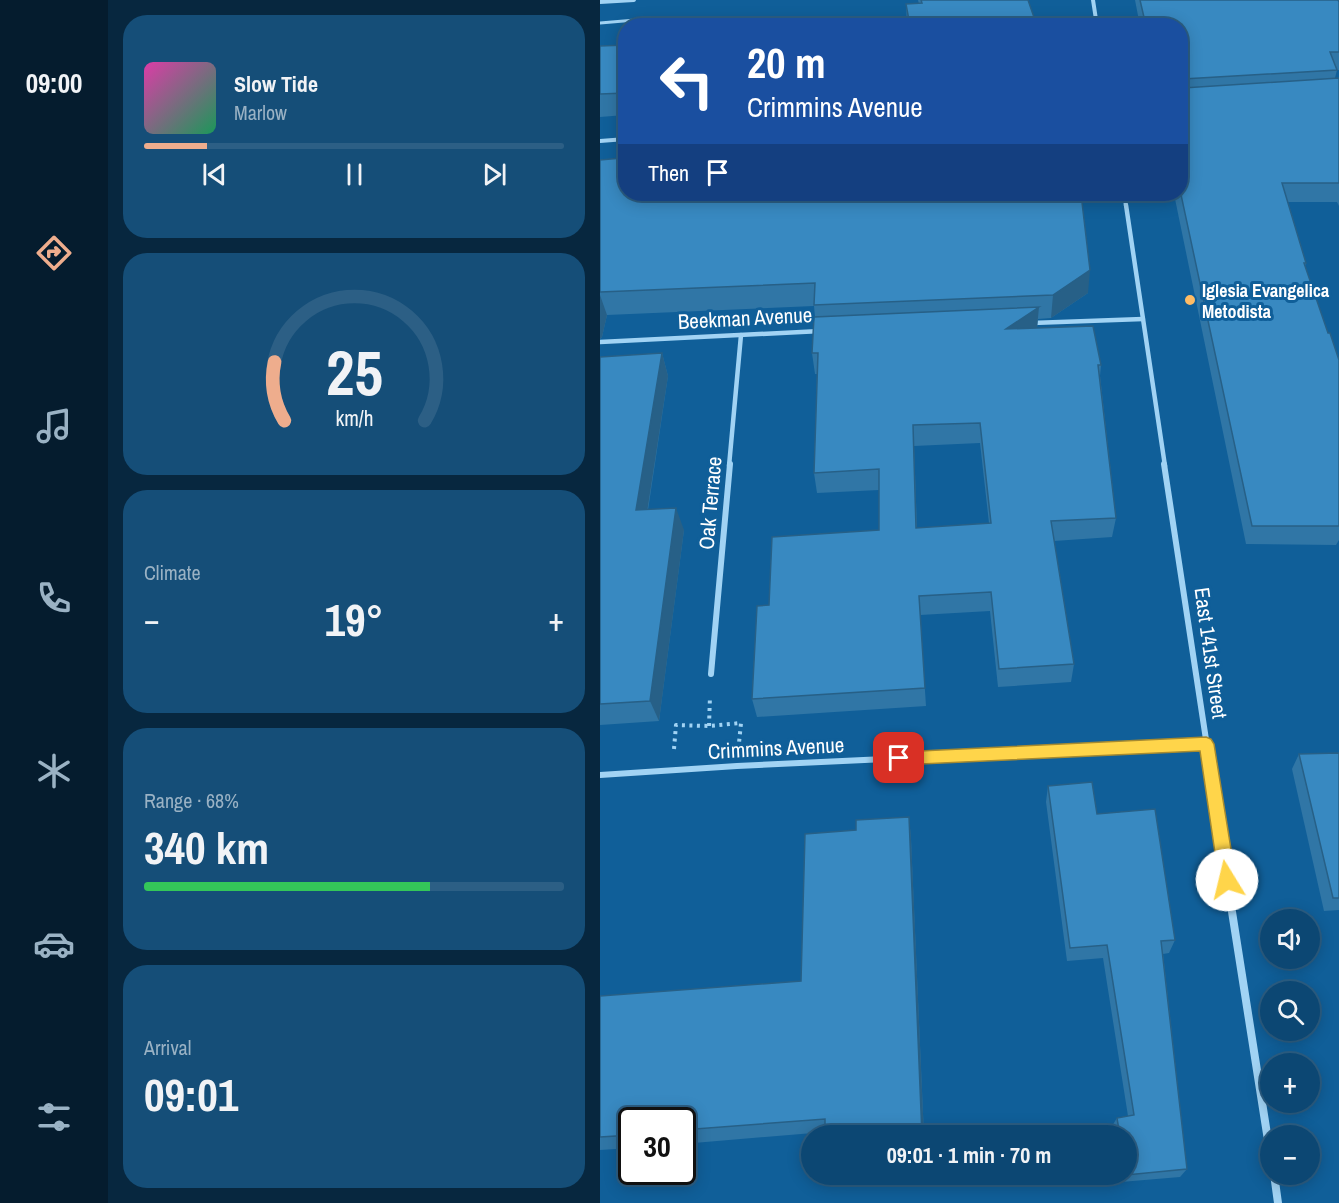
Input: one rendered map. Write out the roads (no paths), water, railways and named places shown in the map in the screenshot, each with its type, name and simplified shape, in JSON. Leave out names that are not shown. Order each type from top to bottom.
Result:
[{"type":"street","points":[[600,2],[634,0]]},
{"type":"street","points":[[1093,0],[1096,18]]},
{"type":"street","points":[[600,141],[618,140]]},
{"type":"street","name":"East 141st Street","points":[[1125,201],[1265,1125]]},
{"type":"street","points":[[1021,323],[1143,319]]},
{"type":"street","name":"Beekman Avenue","points":[[600,342],[822,331]]},
{"type":"street","name":"Oak Terrace","points":[[711,674],[741,335]]},
{"type":"street","name":"Crimmins Avenue","points":[[600,775],[737,766],[1206,744]]},
{"type":"street","points":[[1276,1185],[1278,1203]]},
{"type":"lane","points":[[600,23],[618,21]]},
{"type":"place","name":"Iglesia Evangelica Metodista","points":[[1190,300]]}]
